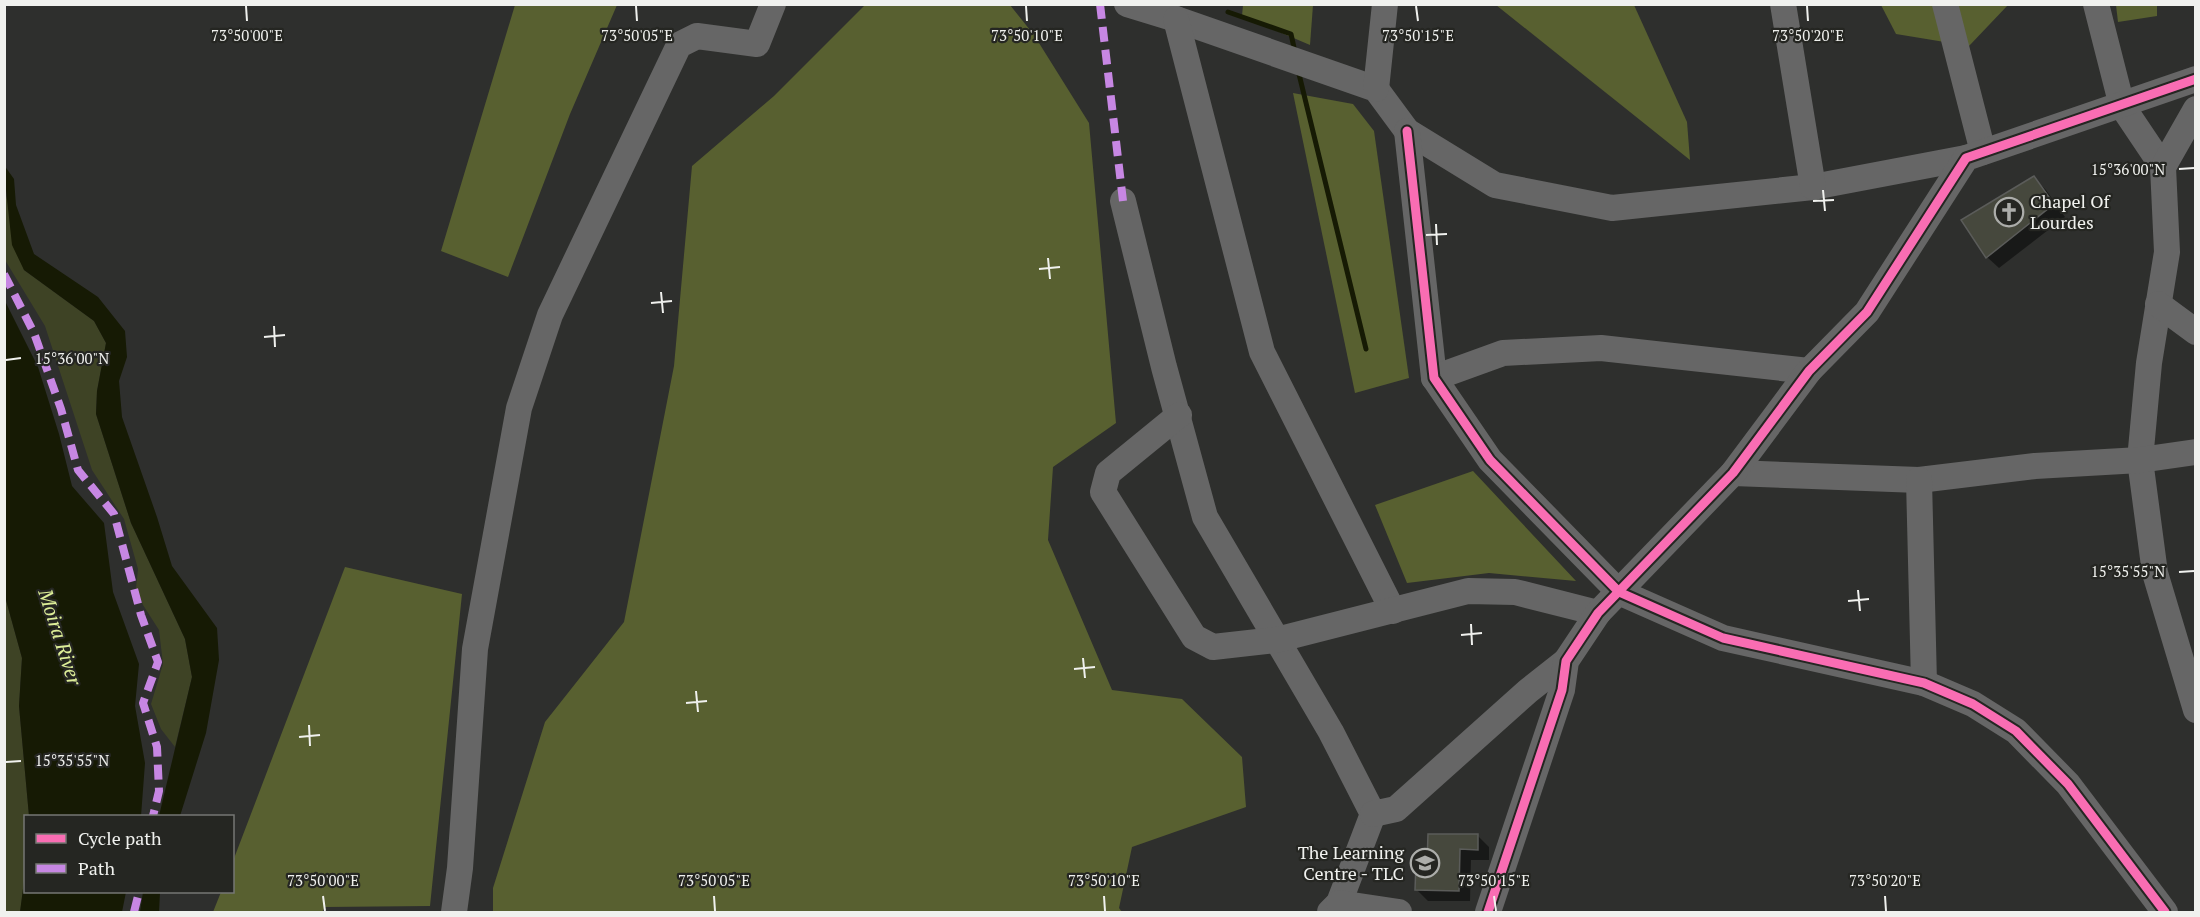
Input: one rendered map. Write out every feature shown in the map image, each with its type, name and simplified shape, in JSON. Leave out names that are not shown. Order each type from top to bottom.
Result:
[{"type":"street","points":[[454,912],[460,868],[475,648],[519,408],[550,315],[679,45],[698,36],[757,44],[773,4]]},
{"type":"street","points":[[1127,4],[1376,89],[1407,131],[1495,185],[1612,208],[1813,187],[1974,155],[2196,79]]},
{"type":"street","points":[[1376,89],[1385,4]]},
{"type":"street","points":[[1784,4],[1813,187]]},
{"type":"street","points":[[1373,814],[1396,809],[1528,691],[1566,661],[1598,614],[1733,473],[1809,371],[1867,312],[1974,155],[1945,4]]},
{"type":"street","points":[[2096,4],[2122,106],[2163,167],[2167,252],[2149,363],[2140,460],[2155,573],[2196,710]]},
{"type":"street","points":[[1176,19],[1262,352],[1393,610]]},
{"type":"street","points":[[2163,167],[2196,109]]},
{"type":"street","points":[[1407,131],[1434,378],[1490,460],[1619,592],[1723,638],[1924,683],[1973,704],[2016,732],[2068,784],[2165,912]]},
{"type":"street","points":[[1123,201],[1164,367],[1206,517],[1331,732],[1373,814],[1334,908],[1399,912]]},
{"type":"street","points":[[2158,303],[2196,332]]},
{"type":"street","points":[[1434,378],[1503,353],[1601,348],[1809,371]]},
{"type":"street","points":[[1179,415],[1108,472],[1103,492],[1194,637],[1213,647],[1276,640],[1468,591],[1515,592],[1598,614]]},
{"type":"street","points":[[1733,473],[1919,480],[2035,466],[2140,460],[2196,452]]},
{"type":"street","points":[[1919,480],[1924,683]]},
{"type":"street","points":[[1488,912],[1562,690],[1566,661]]},
{"type":"shaded area","points":[[4,187],[24,270],[94,321],[106,343],[97,391],[96,414],[131,523],[185,639],[192,677],[175,747],[161,729],[151,704],[163,664],[159,630],[143,605],[136,588],[138,569],[124,519],[92,470],[45,326],[5,260]]},
{"type":"shaded area","points":[[4,593],[22,658],[19,706],[29,815],[24,815],[24,886],[20,912],[4,912]]},
{"type":"green space","points":[[515,5],[617,5],[570,114],[508,277],[441,251]]},
{"type":"green space","points":[[865,5],[1010,5],[1034,35],[1089,123],[1116,423],[1053,467],[1048,540],[1112,690],[1182,699],[1242,757],[1246,807],[1132,847],[1119,908],[1122,912],[493,912],[493,888],[545,722],[624,622],[674,366],[692,166],[774,96]]},
{"type":"green space","points":[[1243,5],[1313,5],[1310,45],[1242,16]]},
{"type":"green space","points":[[1496,5],[1634,5],[1687,122],[1690,160]]},
{"type":"green space","points":[[1881,5],[2008,5],[1969,46],[1896,34]]},
{"type":"green space","points":[[2116,5],[2157,5],[2157,16],[2118,22]]},
{"type":"green space","points":[[1293,93],[1353,104],[1374,131],[1409,378],[1355,393]]},
{"type":"green space","points":[[1473,471],[1576,581],[1489,573],[1407,583],[1375,505]]},
{"type":"green space","points":[[345,567],[462,594],[430,906],[325,907],[322,912],[213,912],[221,893],[234,893],[234,858]]},
{"type":"water","points":[[4,165],[14,179],[16,205],[34,254],[98,297],[125,331],[127,357],[119,381],[122,417],[172,566],[217,628],[219,660],[206,733],[180,815],[159,815],[192,677],[185,639],[131,523],[96,414],[97,391],[106,343],[94,321],[24,270],[12,245]]},
{"type":"water","name":"Moira River","points":[[5,301],[38,367],[72,486],[104,523],[113,592],[139,664],[135,706],[145,763],[141,815],[29,815],[19,706],[22,658],[4,593]]},
{"type":"water","points":[[24,881],[24,893],[126,893],[122,912],[20,912]]},
{"type":"water","points":[[143,893],[160,893],[159,912],[140,912]]},
{"type":"building","name":"Chapel Of Lourdes","points":[[2034,176],[2054,204],[1986,258],[1961,220]]},
{"type":"building","points":[[1428,834],[1478,834],[1478,850],[1460,849],[1459,891],[1415,890],[1416,864],[1427,864]]},
{"type":"waterway","points":[[1228,12],[1291,34],[1295,52]]},
{"type":"waterway","points":[[1298,70],[1366,349]]},
{"type":"marked path","points":[[1100,4],[1123,201]]},
{"type":"marked path","points":[[4,274],[34,333],[61,409],[78,470],[114,514],[141,615],[158,662],[143,703],[157,747],[159,791],[153,815]]},
{"type":"marked path","points":[[134,912],[139,893]]},
{"type":"cycle path","points":[[1488,912],[1562,690],[1566,661],[1598,613],[1733,473],[1809,371],[1867,312],[1966,158],[2196,79]]},
{"type":"cycle path","points":[[1407,131],[1434,378],[1490,460],[1619,592],[1723,638],[1924,683],[1973,704],[2016,731],[2068,784],[2165,912]]},
{"type":"place","name":"Chapel Of Lourdes","points":[[2009,212]]},
{"type":"place","name":"The Learning Centre - TLC","points":[[1425,863]]}]
